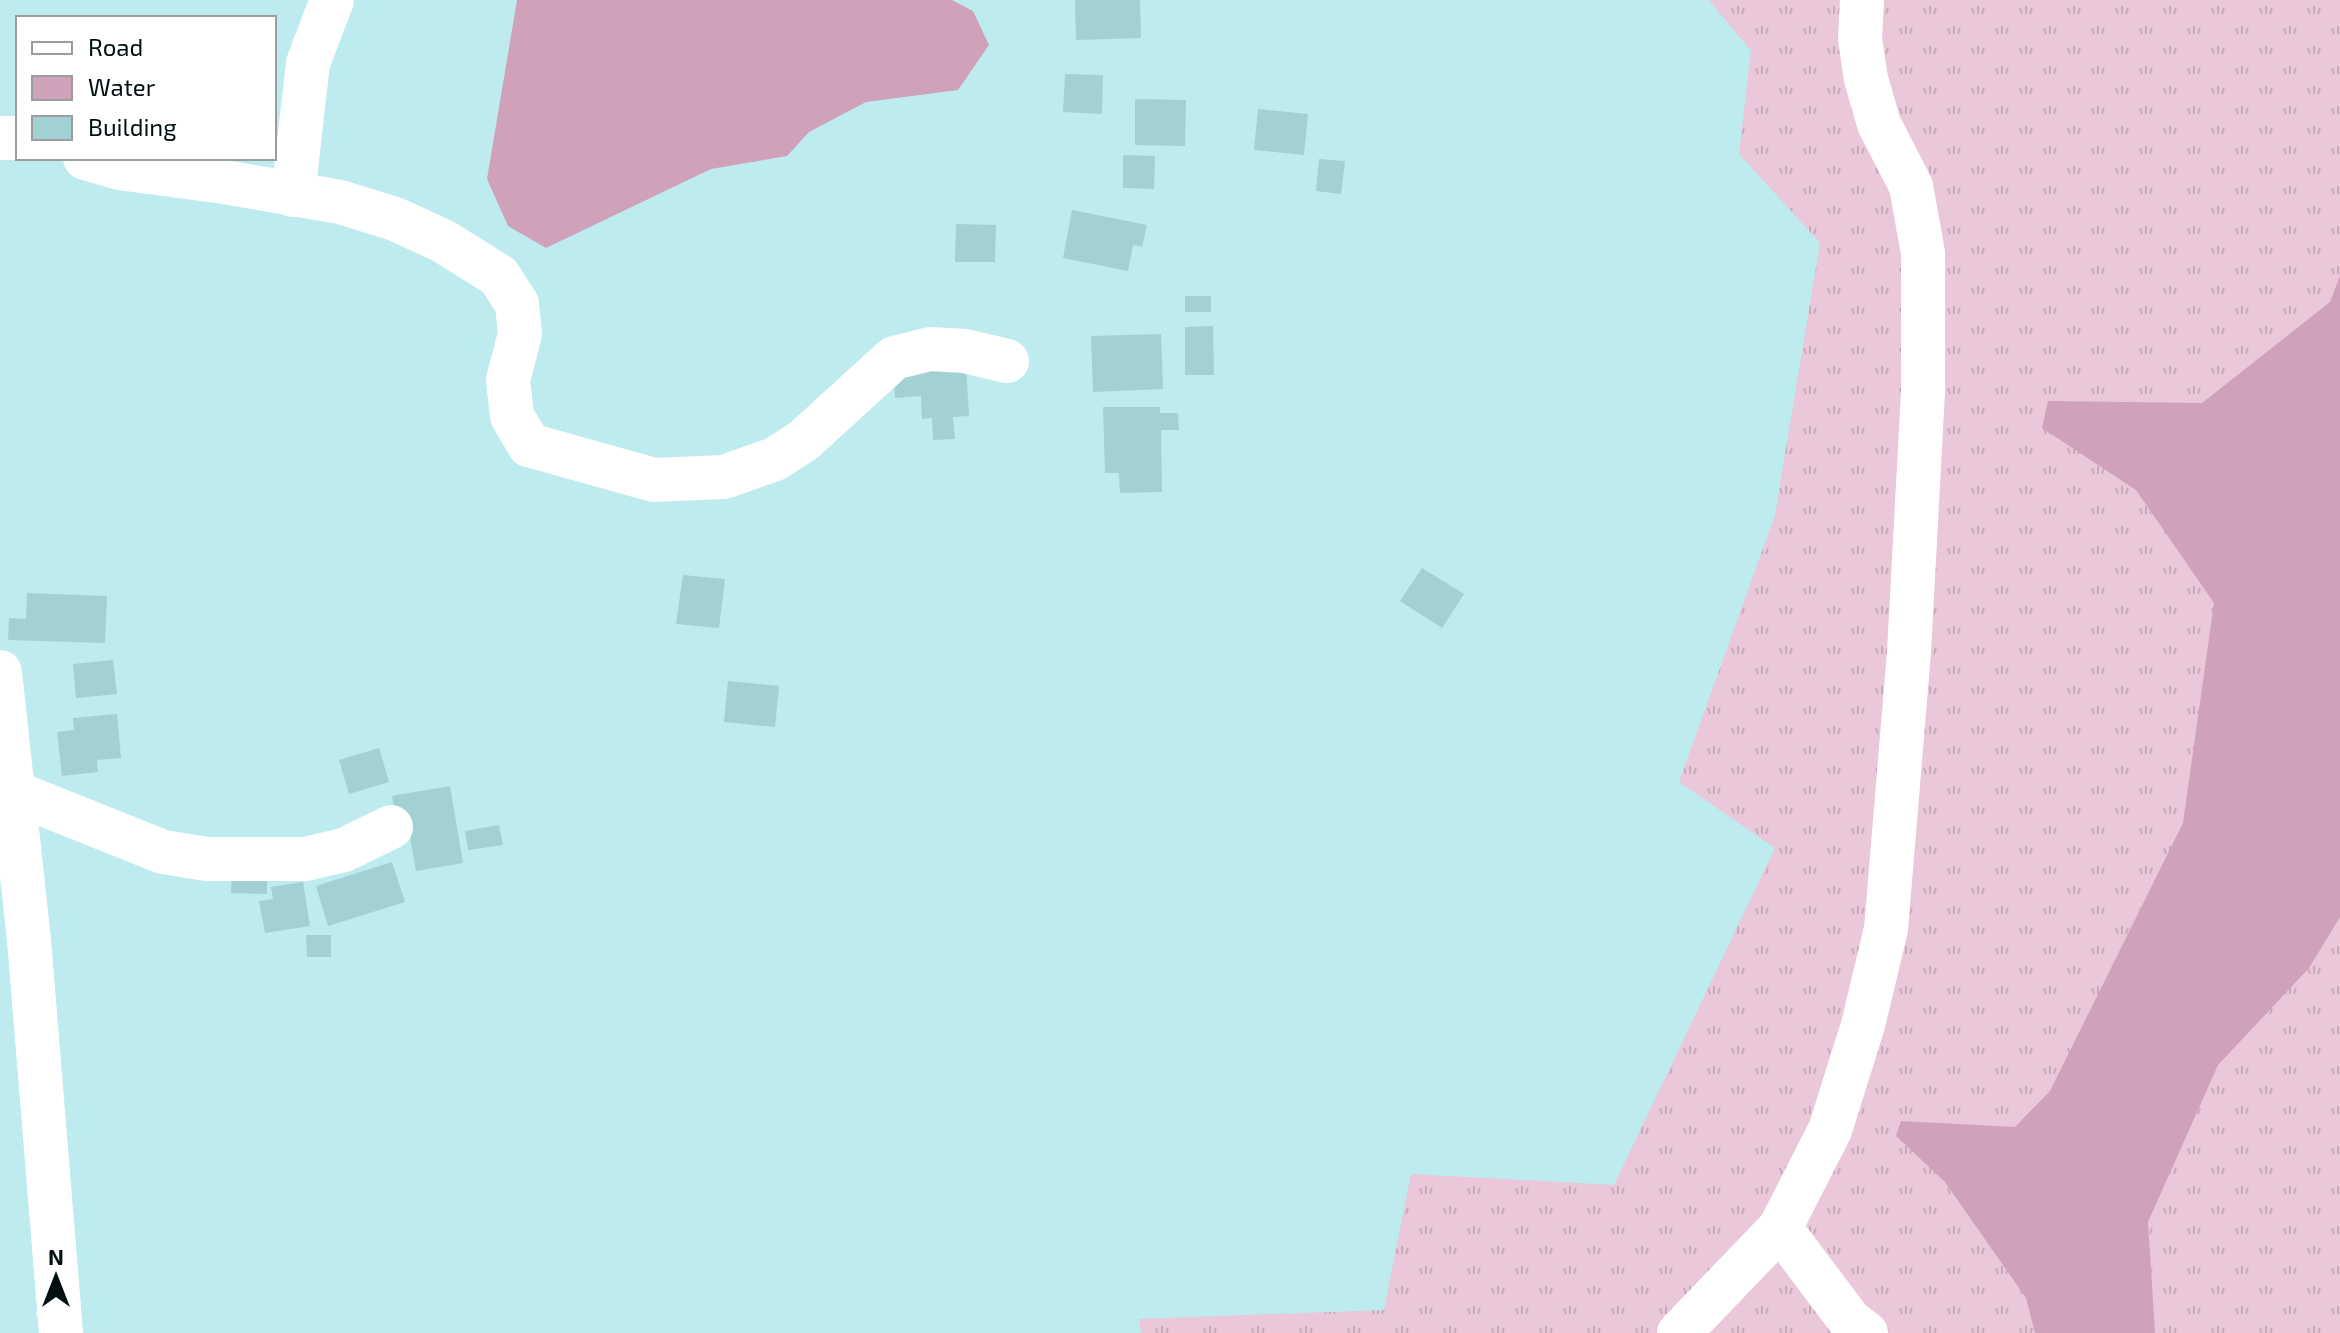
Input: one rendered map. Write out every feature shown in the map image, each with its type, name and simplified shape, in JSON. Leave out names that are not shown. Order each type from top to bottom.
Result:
[{"type":"street","points":[[293,195],[308,63],[332,0]]},
{"type":"street","points":[[1679,1333],[1780,1228],[1830,1130],[1863,1025],[1886,929],[1909,652],[1923,392],[1923,253],[1911,186],[1879,124],[1866,79],[1860,39],[1862,0]]},
{"type":"street","points":[[92,160],[119,168],[340,202],[395,219],[443,241],[499,276],[517,304],[520,334],[508,380],[512,416],[529,445],[654,480],[724,477],[775,459],[803,441],[894,358],[930,349],[965,351],[1007,361]]},
{"type":"street","points":[[0,672],[29,940],[61,1333]]},
{"type":"street","points":[[13,792],[163,852],[207,859],[305,859],[344,850],[391,827]]},
{"type":"street","points":[[1780,1228],[1834,1302],[1850,1321],[1866,1333]]},
{"type":"green space","points":[[1709,0],[2340,0],[2340,1333],[1141,1333],[1139,1319],[1384,1310],[1411,1174],[1614,1185],[1775,848],[1679,782],[1775,515],[1820,243],[1739,154],[1751,51]]},
{"type":"water","points":[[517,0],[952,0],[973,11],[989,45],[958,90],[866,102],[809,132],[787,156],[711,169],[546,248],[508,226],[487,179]]},
{"type":"water","points":[[2340,276],[2340,917],[2309,968],[2218,1065],[2148,1222],[2155,1333],[2035,1333],[2026,1298],[1945,1182],[1896,1136],[1901,1121],[2015,1127],[2050,1091],[2183,823],[2214,603],[2136,490],[2042,428],[2048,401],[2202,403],[2330,302]]},
{"type":"building","points":[[1075,0],[1140,0],[1141,38],[1076,40]]},
{"type":"building","points":[[1065,74],[1103,75],[1102,114],[1063,112]]},
{"type":"building","points":[[1135,99],[1186,100],[1185,146],[1135,145]]},
{"type":"building","points":[[1258,109],[1308,114],[1304,155],[1254,150]]},
{"type":"building","points":[[1123,155],[1155,156],[1154,189],[1123,188]]},
{"type":"building","points":[[1319,159],[1345,161],[1341,194],[1316,191]]},
{"type":"building","points":[[1072,210],[1147,225],[1142,247],[1133,245],[1128,271],[1063,258]]},
{"type":"building","points":[[956,224],[996,225],[995,262],[955,262]]},
{"type":"building","points":[[1185,296],[1211,296],[1211,312],[1185,312]]},
{"type":"building","points":[[1213,326],[1214,375],[1185,375],[1185,327]]},
{"type":"building","points":[[1161,334],[1163,389],[1093,392],[1091,336]]},
{"type":"building","points":[[966,365],[969,416],[953,417],[955,439],[933,440],[932,418],[922,419],[921,396],[895,398],[893,370]]},
{"type":"building","points":[[1103,407],[1160,407],[1160,413],[1178,413],[1179,430],[1161,430],[1162,492],[1120,493],[1119,473],[1105,473]]},
{"type":"building","points":[[1422,568],[1464,594],[1442,628],[1400,601]]},
{"type":"building","points":[[683,575],[725,579],[719,628],[676,624]]},
{"type":"building","points":[[27,593],[107,596],[105,643],[8,640],[9,618],[26,619]]},
{"type":"building","points":[[113,660],[117,694],[76,698],[73,664]]},
{"type":"building","points":[[728,681],[779,686],[775,727],[724,722]]},
{"type":"building","points":[[117,714],[121,758],[97,760],[98,772],[62,776],[57,732],[74,730],[73,718]]},
{"type":"building","points":[[379,748],[389,782],[349,794],[339,760]]},
{"type":"building","points":[[450,786],[463,863],[416,871],[409,831],[399,833],[392,796]]},
{"type":"building","points":[[499,825],[503,845],[468,850],[465,831]]},
{"type":"building","points":[[232,862],[267,863],[267,894],[231,893]]},
{"type":"building","points":[[392,862],[405,902],[328,926],[316,886]]},
{"type":"building","points":[[303,882],[310,926],[265,933],[259,901],[273,899],[271,887]]},
{"type":"building","points":[[306,935],[331,935],[331,957],[307,957]]}]
